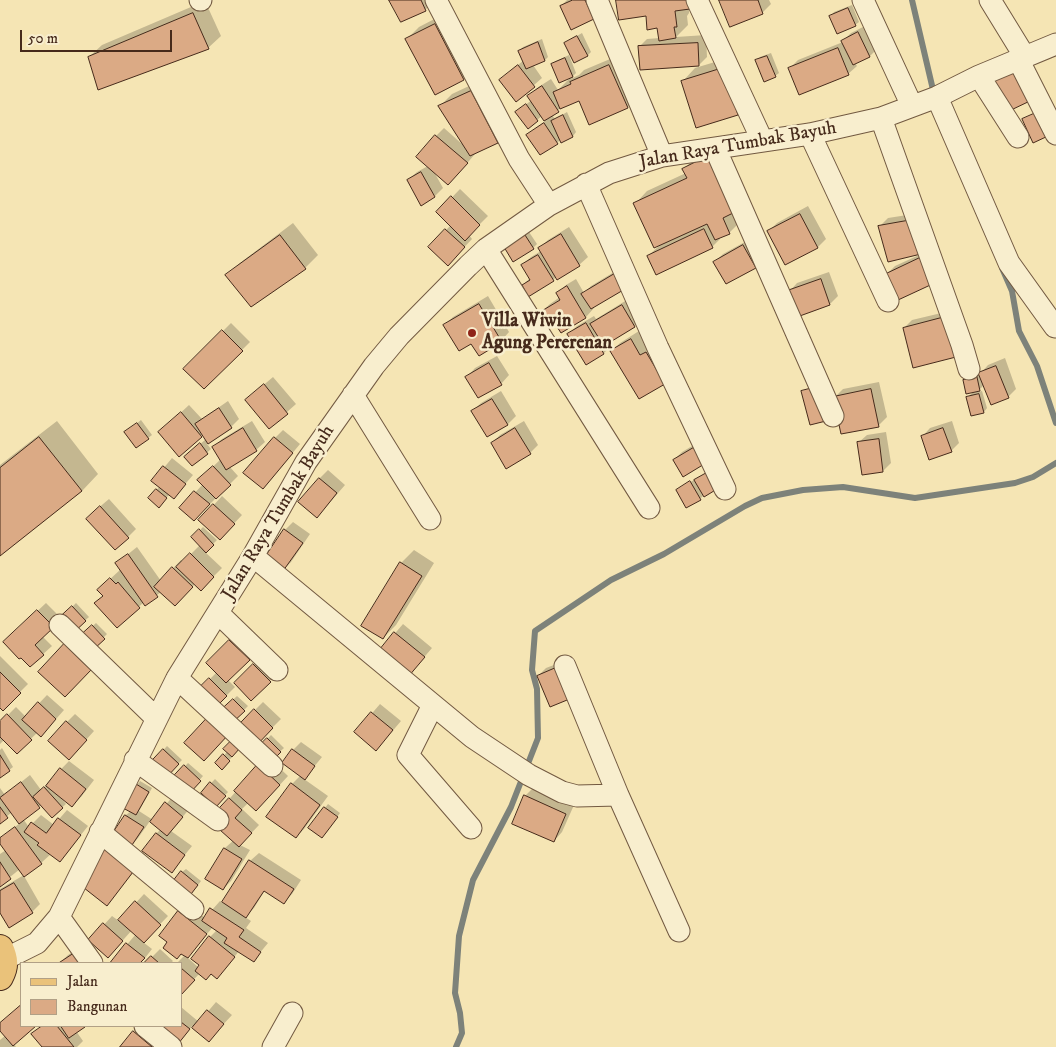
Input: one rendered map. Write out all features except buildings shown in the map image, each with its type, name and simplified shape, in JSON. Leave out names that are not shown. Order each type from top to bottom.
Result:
[{"type":"street","points":[[436,0],[519,159],[549,205]]},
{"type":"street","points":[[597,0],[662,156]]},
{"type":"street","points":[[697,0],[762,140]]},
{"type":"street","points":[[863,0],[924,102],[1009,263],[1055,326]]},
{"type":"street","points":[[990,0],[1021,58],[1056,134]]},
{"type":"street","name":"Jalan Raya Tumbak Bayuh","points":[[2,961],[37,943],[59,917],[176,678],[253,556],[306,462],[374,366],[399,336],[486,250],[549,205],[609,173],[662,156],[810,134],[881,118],[924,102],[979,76],[1056,44]]},
{"type":"street","points":[[979,76],[1018,137]]},
{"type":"street","points":[[881,118],[962,344],[969,369]]},
{"type":"street","points":[[810,134],[888,301]]},
{"type":"street","points":[[715,148],[833,416]]},
{"type":"street","points":[[586,184],[658,348],[725,489]]},
{"type":"street","points":[[486,250],[649,508]]},
{"type":"street","points":[[353,395],[430,519]]},
{"type":"street","points":[[253,556],[472,737],[530,775],[562,792],[577,796],[618,795]]},
{"type":"street","points":[[218,612],[277,670]]},
{"type":"street","points":[[60,625],[156,718]]},
{"type":"street","points":[[565,666],[618,795],[678,931]]},
{"type":"street","points":[[176,678],[272,766]]},
{"type":"street","points":[[433,705],[408,756],[471,828]]},
{"type":"street","points":[[135,760],[218,820]]},
{"type":"street","points":[[100,832],[192,909]]},
{"type":"street","points":[[59,917],[91,962]]},
{"type":"street","points":[[273,1047],[292,1013]]},
{"type":"street","points":[[146,1027],[171,1047]]},
{"type":"waterway","points":[[912,0],[934,94]]},
{"type":"waterway","points":[[1002,268],[1012,291],[1019,331],[1037,366],[1056,423]]},
{"type":"waterway","points":[[456,1047],[462,1033],[455,993],[459,936],[473,880],[511,807],[538,738],[537,689],[532,670],[535,631],[611,580],[664,554],[762,498],[803,490],[843,487],[915,498],[1015,483],[1033,477],[1056,463]]},
{"type":"place","name":"Villa Wiwin Agung Pererenan","points":[[472,333]]}]
